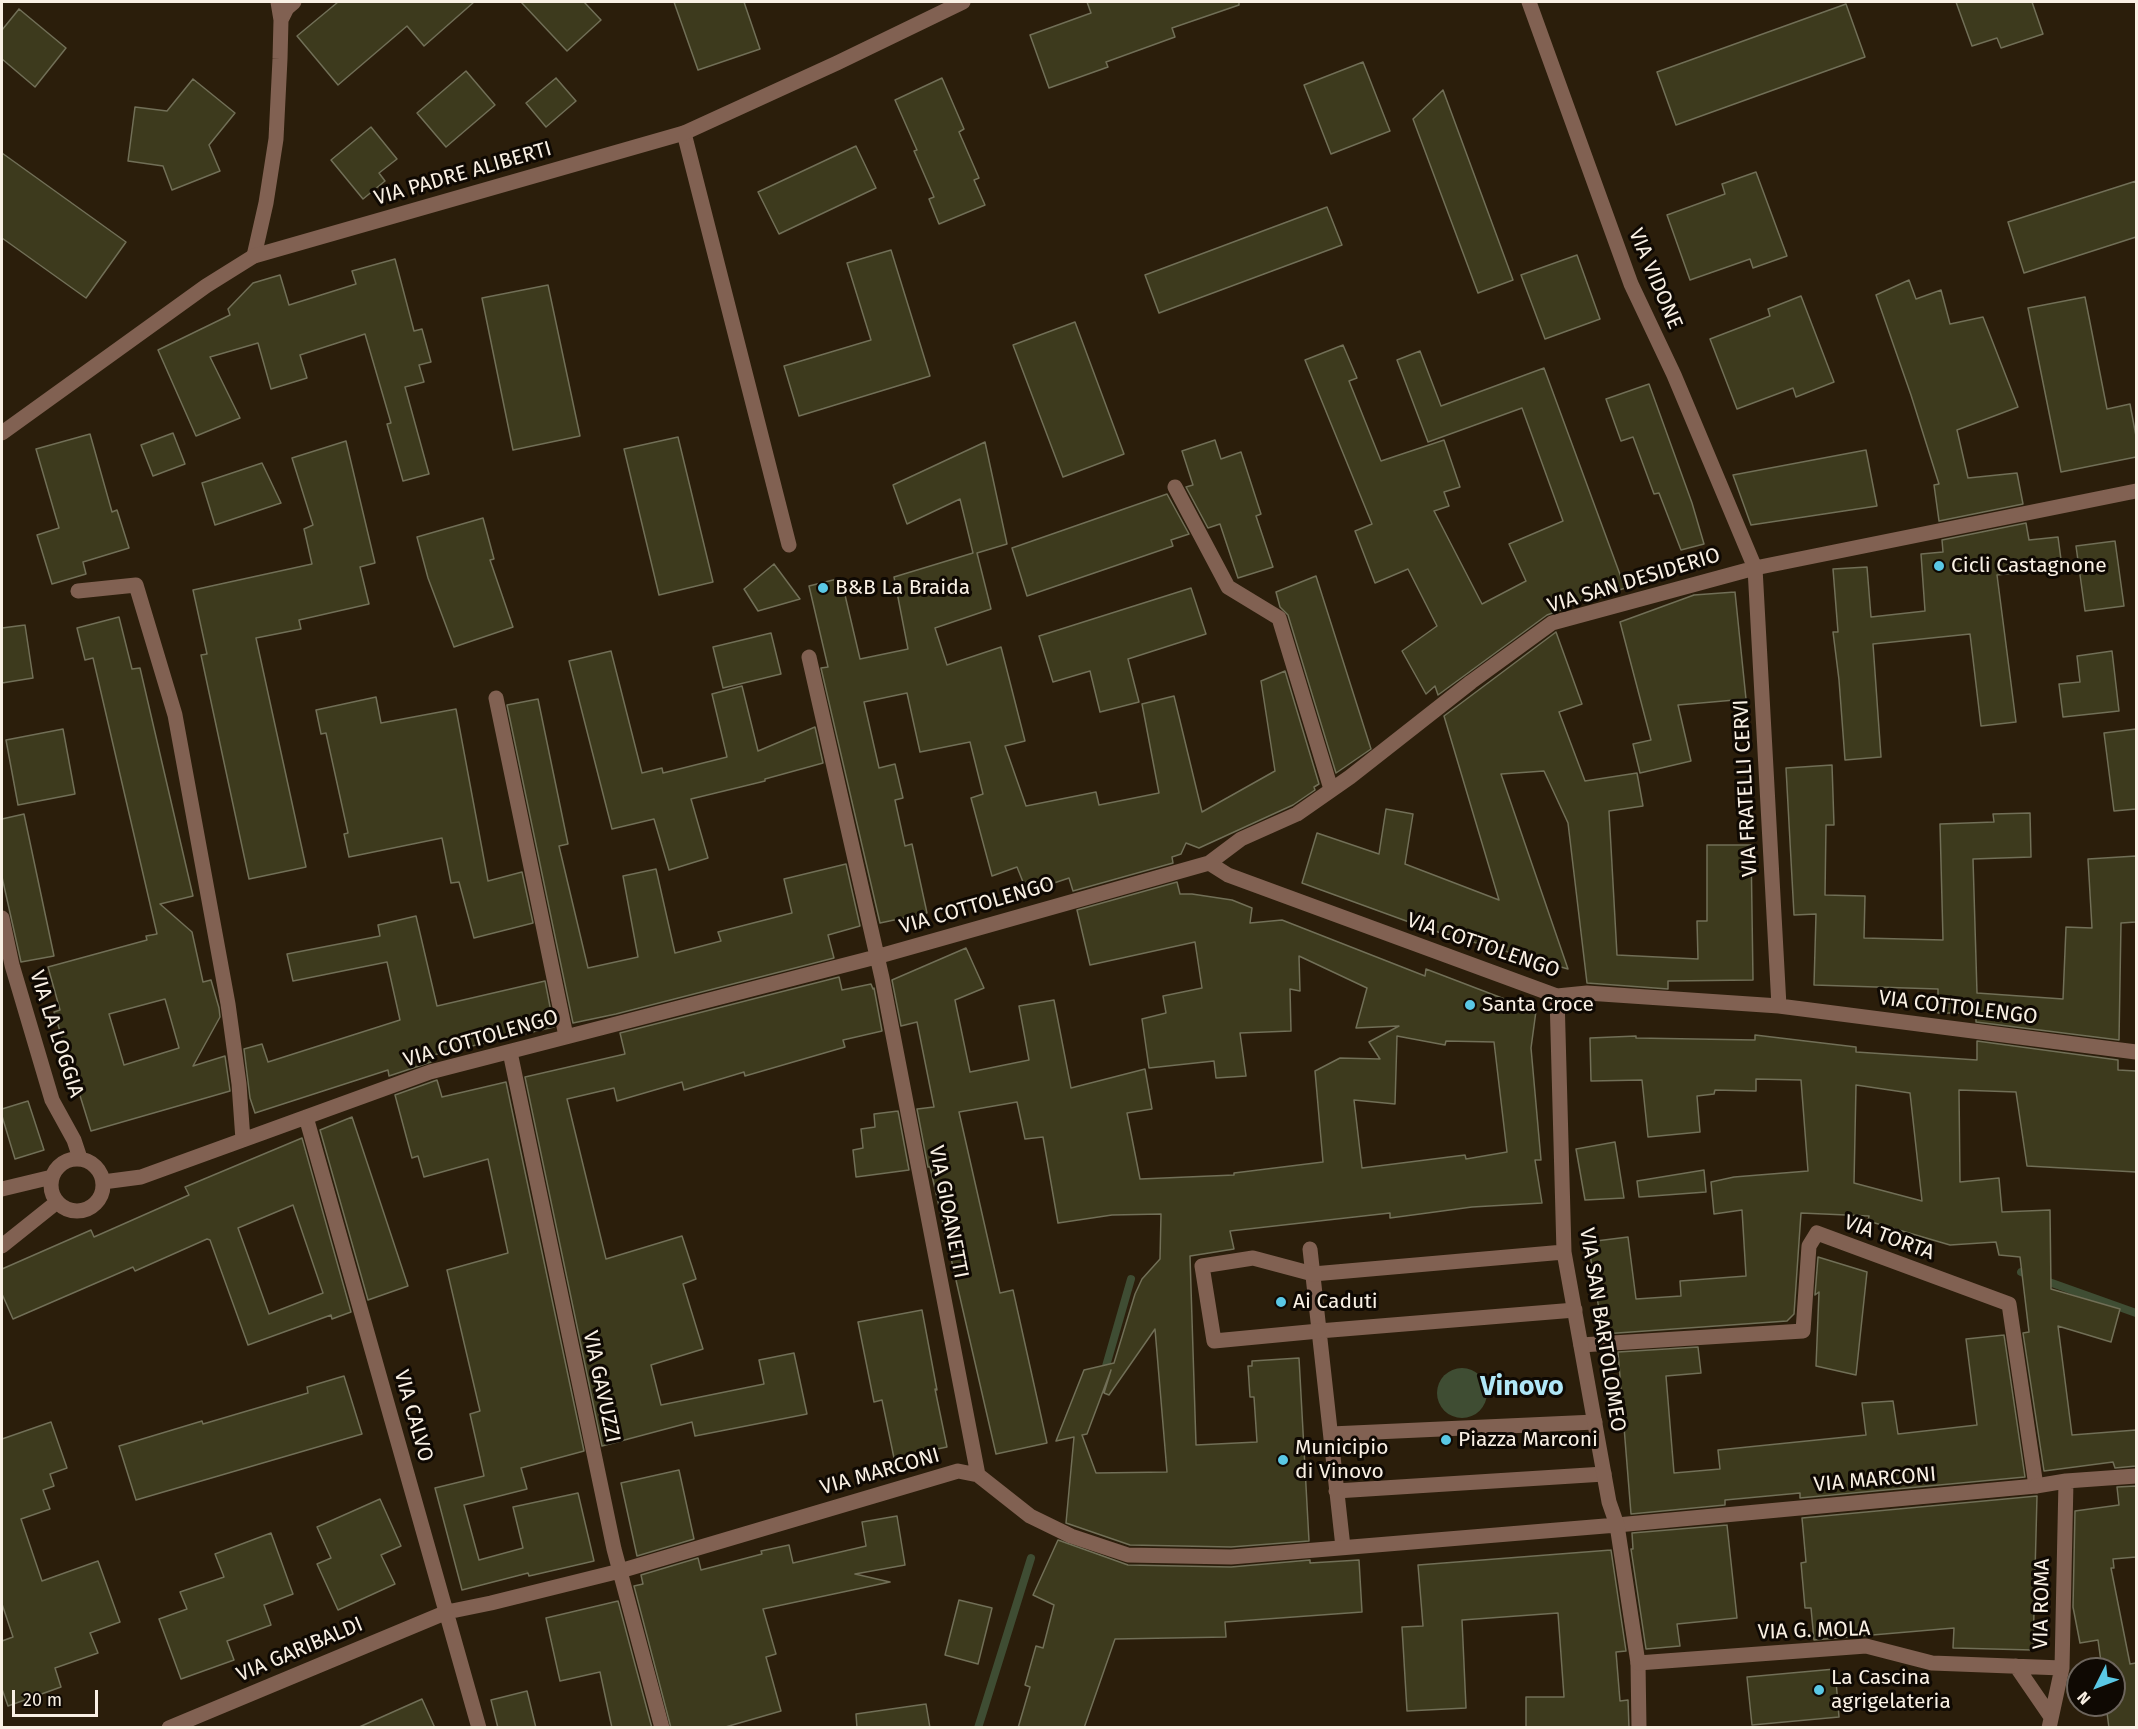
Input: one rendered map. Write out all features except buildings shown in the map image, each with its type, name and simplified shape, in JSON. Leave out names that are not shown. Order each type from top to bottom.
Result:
[{"type":"street","points":[[254,256],[266,203],[276,139],[280,20],[278,2]]},
{"type":"street","points":[[280,20],[287,8],[294,2]]},
{"type":"street","name":"VIA PADRE ALIBERTI","points":[[2,433],[206,286],[254,256],[684,133],[963,2]]},
{"type":"street","name":"VIA VIDONE","points":[[1529,2],[1631,284],[1674,375],[1755,568]]},
{"type":"street","points":[[684,133],[789,545]]},
{"type":"street","points":[[1175,487],[1228,587],[1279,618],[1332,789]]},
{"type":"street","name":"VIA SAN DESIDERIO","points":[[1209,863],[1241,839],[1297,814],[1350,777],[1471,682],[1552,624],[1755,568],[2136,491]]},
{"type":"street","name":"VIA FRATELLI CERVI","points":[[1755,568],[1779,1006]]},
{"type":"street","points":[[78,591],[136,585],[175,716],[228,1004],[239,1084],[243,1140]]},
{"type":"street","name":"VIA COTTOLENGO","points":[[809,657],[876,957]]},
{"type":"street","points":[[496,698],[566,1036]]},
{"type":"street","name":"VIA COTTOLENGO","points":[[103,1182],[141,1177],[430,1072],[876,957],[1209,863],[1228,875],[1557,996],[1587,993],[1779,1006],[2136,1052]]},
{"type":"street","name":"VIA LA LOGGIA","points":[[2,918],[12,965],[52,1100],[74,1140],[80,1158]]},
{"type":"street","name":"VIA GIOANETTI","points":[[876,957],[978,1474]]},
{"type":"street","name":"VIA SAN BARTOLOMEO","points":[[1557,996],[1564,1252],[1609,1502],[1617,1525],[1638,1663]]},
{"type":"street","name":"VIA GAVUZZI","points":[[510,1052],[614,1549],[662,1728]]},
{"type":"street","name":"VIA CALVO","points":[[306,1117],[479,1728]]},
{"type":"street","points":[[80,1158],[98,1169],[103,1182],[102,1195],[94,1206],[88,1209],[68,1209],[57,1202],[52,1190],[52,1177],[60,1165],[80,1158]]},
{"type":"street","points":[[2,1189],[52,1177]]},
{"type":"street","points":[[2,1246],[57,1202]]},
{"type":"street","name":"VIA TORTA","points":[[1581,1345],[1803,1331],[1809,1246],[1817,1233],[2009,1304],[2036,1486]]},
{"type":"street","points":[[1310,1249],[1342,1547]]},
{"type":"street","points":[[1564,1252],[1313,1274],[1253,1258],[1202,1266],[1214,1341],[1319,1330],[1575,1310]]},
{"type":"street","points":[[1330,1434],[1595,1422]]},
{"type":"street","name":"VIA MARCONI","points":[[447,1612],[620,1571],[958,1471],[978,1474]]},
{"type":"street","points":[[978,1474],[1030,1516],[1071,1536],[1128,1555],[1231,1557],[1617,1525]]},
{"type":"street","points":[[1336,1491],[1604,1474]]},
{"type":"street","name":"VIA MARCONI","points":[[1617,1525],[2136,1476]]},
{"type":"street","name":"VIA ROMA","points":[[2050,1722],[2061,1668],[2066,1481]]},
{"type":"street","name":"VIA GARIBALDI","points":[[169,1728],[447,1612]]},
{"type":"street","name":"VIA G. MOLA","points":[[1638,1663],[1866,1646],[1932,1663],[2061,1668]]},
{"type":"street","points":[[1638,1663],[1639,1728]]},
{"type":"street","points":[[2016,1666],[2050,1722]]},
{"type":"shaded area","points":[[1467,1368],[1480,1375],[1486,1383],[1486,1403],[1480,1411],[1472,1417],[1457,1418],[1444,1411],[1438,1403],[1437,1388],[1444,1375],[1452,1369]]},
{"type":"waterway","points":[[2021,1272],[2136,1313]]},
{"type":"waterway","points":[[1106,1366],[1131,1279]]},
{"type":"waterway","points":[[978,1728],[1031,1558]]},
{"type":"place","name":"Cicli Castagnone","points":[[1939,566]]},
{"type":"place","name":"B&B La Braida","points":[[823,588]]},
{"type":"place","name":"Santa Croce","points":[[1470,1005]]},
{"type":"place","name":"Ai Caduti","points":[[1281,1302]]},
{"type":"place","name":"Piazza Marconi","points":[[1446,1440]]},
{"type":"place","name":"Municipio di Vinovo","points":[[1283,1460]]},
{"type":"place","name":"La Cascina agrigelateria","points":[[1819,1690]]},
{"type":"district","name":"Vinovo","points":[[1522,1387]]}]
